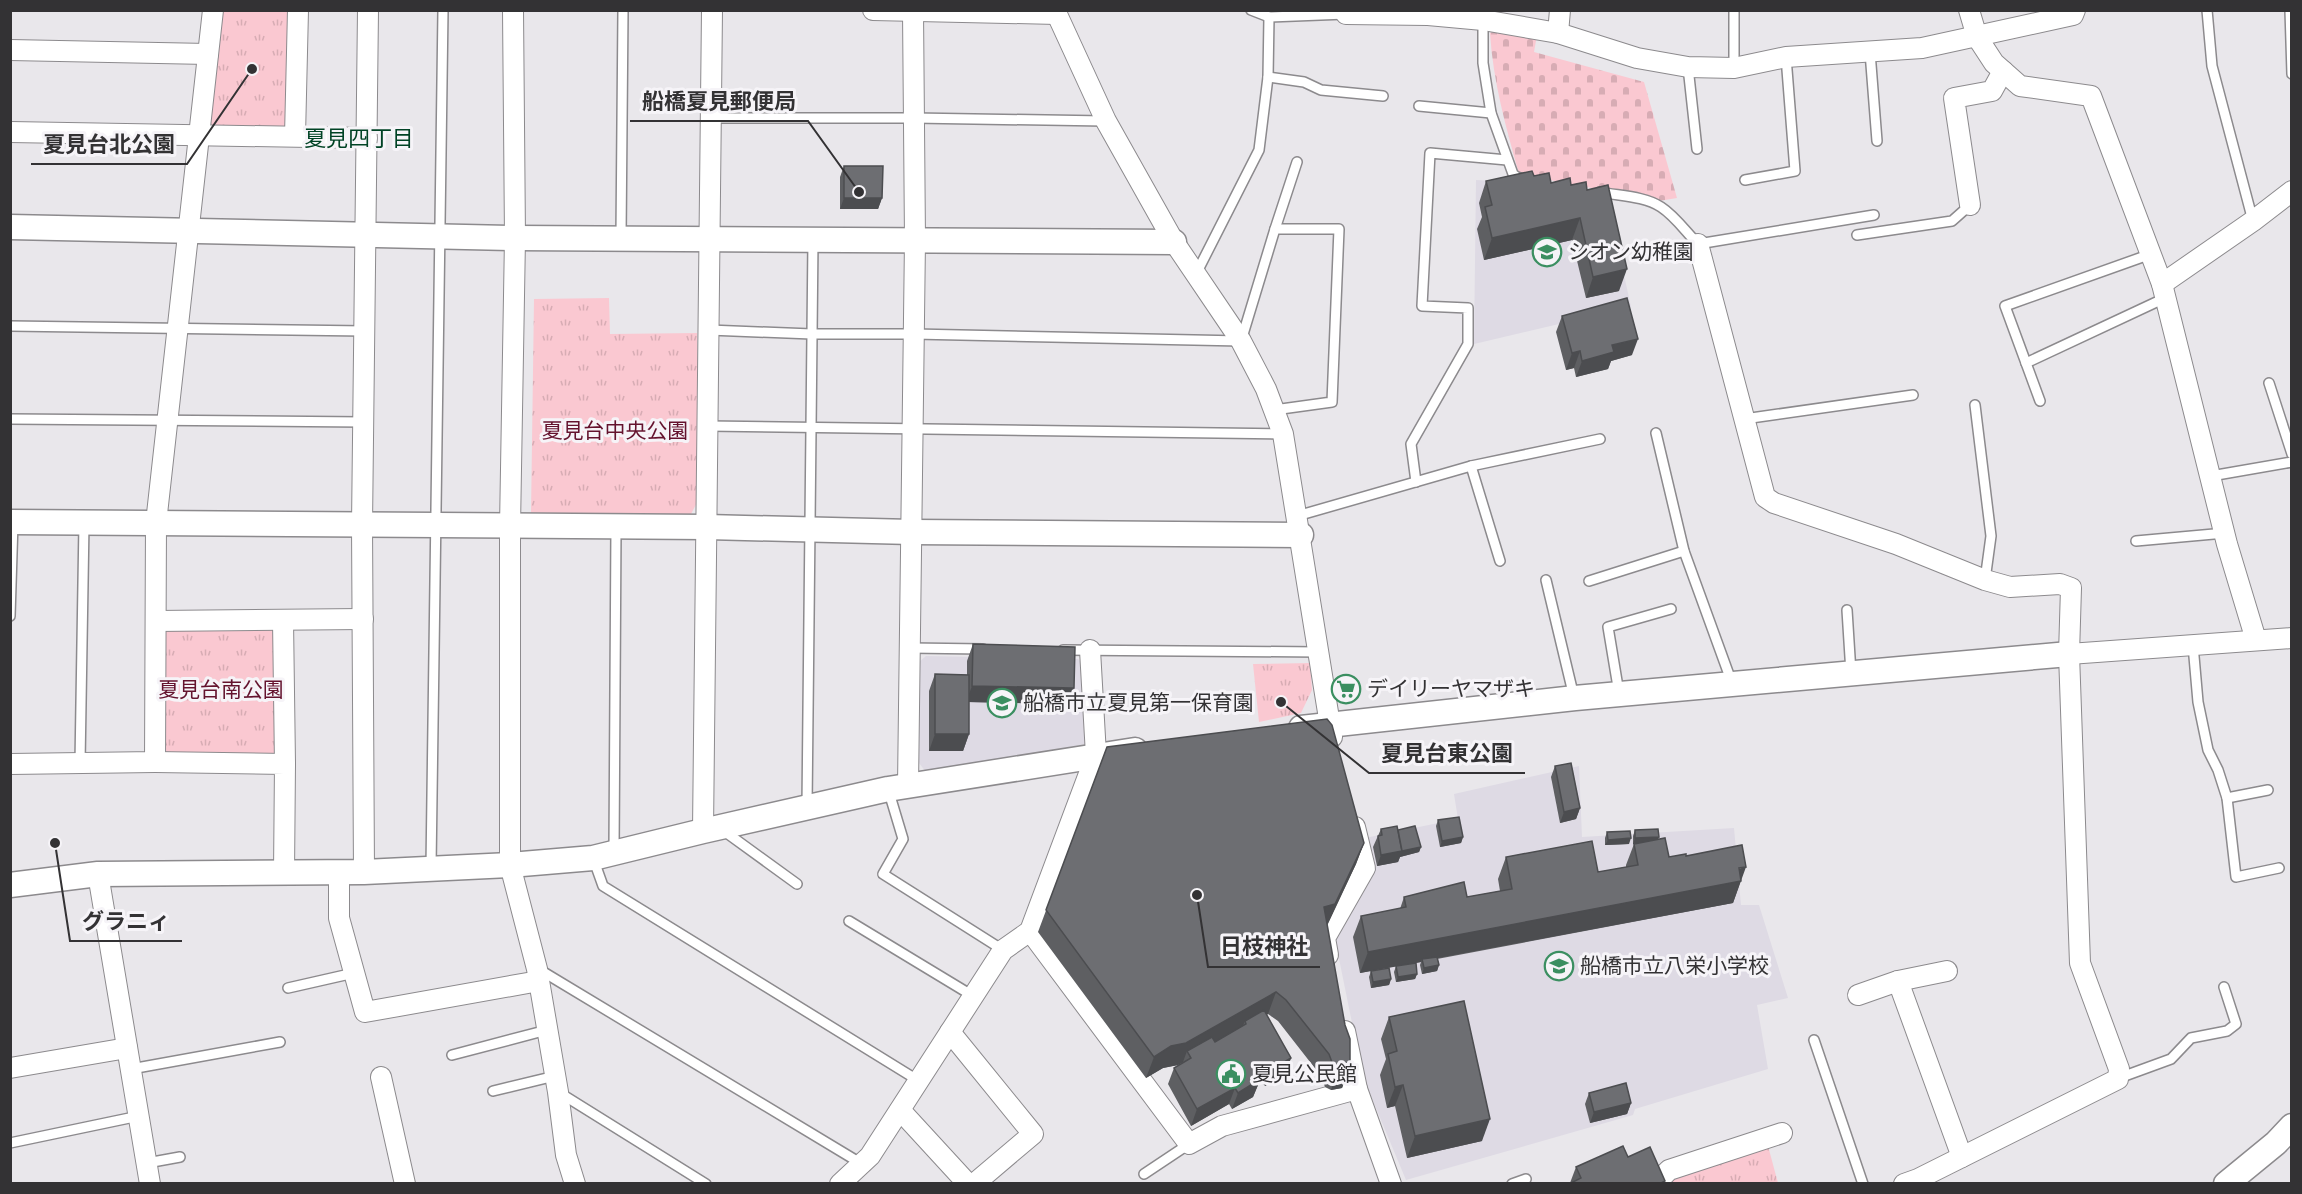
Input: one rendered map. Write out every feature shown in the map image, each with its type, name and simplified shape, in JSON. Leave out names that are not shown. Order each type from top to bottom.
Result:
[{"type":"street","points":[[155,762],[156,523],[213,10]]},
{"type":"street","points":[[295,136],[298,10]]},
{"type":"street","points":[[364,872],[362,525],[369,10]]},
{"type":"street","points":[[513,10],[520,238]]},
{"type":"street","points":[[524,10],[515,527],[523,846],[510,866],[538,975],[557,1084],[566,1155],[575,1184]]},
{"type":"street","points":[[711,829],[707,527],[712,10]]},
{"type":"street","points":[[873,10],[1056,12],[1106,121],[1174,242],[1240,341],[1266,389],[1282,434],[1320,652],[1329,724],[1338,757]]},
{"type":"street","points":[[1558,33],[1560,10]]},
{"type":"street","points":[[1969,10],[1977,37],[1994,63],[2020,86],[2091,96],[2164,291],[2225,533],[2256,640]]},
{"type":"street","points":[[1345,12],[1428,15],[1483,20],[1558,33],[1637,58],[1688,67],[1734,68],[1786,57],[1922,48],[2073,15],[2075,10]]},
{"type":"street","points":[[898,788],[910,648],[915,334],[913,11]]},
{"type":"street","points":[[10,50],[208,54]]},
{"type":"street","points":[[1970,205],[1954,98],[1992,91],[2003,71]]},
{"type":"street","points":[[10,132],[367,138]]},
{"type":"street","points":[[2164,291],[2292,191]]},
{"type":"street","points":[[10,227],[520,238],[1174,242]]},
{"type":"street","points":[[1698,244],[1765,497],[1774,503],[1896,544],[1985,580],[2010,587],[2060,584],[2071,588],[2069,654],[2080,963],[2119,1069],[2118,1079],[1904,1184]]},
{"type":"street","points":[[12,522],[707,527],[912,532],[1299,526]]},
{"type":"street","points":[[284,620],[284,873]]},
{"type":"street","points":[[156,621],[363,620]]},
{"type":"street","points":[[1283,730],[1575,698],[2069,654],[2292,638]]},
{"type":"street","points":[[842,1183],[870,1156],[1002,950],[1030,931],[1096,755],[1090,650]]},
{"type":"street","points":[[10,885],[98,874],[364,872],[510,866],[604,855],[898,788],[1154,747]]},
{"type":"street","points":[[10,764],[155,762],[285,764]]},
{"type":"street","points":[[1332,972],[1325,938],[1365,868],[1352,813]]},
{"type":"street","points":[[339,872],[339,918],[365,1012],[538,975]]},
{"type":"street","points":[[98,874],[150,1184]]},
{"type":"street","points":[[1030,931],[1189,1144],[1222,1126],[1357,1089]]},
{"type":"street","points":[[1858,994],[1898,981],[1947,971]]},
{"type":"street","points":[[1898,981],[1962,1157]]},
{"type":"street","points":[[1341,1016],[1357,1089],[1391,1184]]},
{"type":"street","points":[[900,1110],[977,1182],[1034,1134],[950,1032]]},
{"type":"street","points":[[10,1068],[127,1048]]},
{"type":"street","points":[[381,1077],[405,1184]]},
{"type":"street","points":[[2226,1184],[2276,1143],[2292,1126]]},
{"type":"street","points":[[1659,1175],[1782,1133]]},
{"type":"lane","points":[[431,869],[443,10]]},
{"type":"lane","points":[[621,239],[622,10]]},
{"type":"lane","points":[[1251,10],[1269,17],[1345,12]]},
{"type":"lane","points":[[1734,10],[1734,68]]},
{"type":"lane","points":[[2207,10],[2212,66],[2253,221]]},
{"type":"lane","points":[[2290,10],[2292,74]]},
{"type":"lane","points":[[1195,276],[1259,150],[1268,77],[1269,17]]},
{"type":"lane","points":[[1483,20],[1483,63],[1491,113],[1513,174],[1540,182]]},
{"type":"lane","points":[[1870,52],[1877,141]]},
{"type":"lane","points":[[1745,180],[1796,171],[1786,57]]},
{"type":"lane","points":[[1688,67],[1697,149]]},
{"type":"lane","points":[[1268,77],[1304,82],[1321,90],[1383,96]]},
{"type":"lane","points":[[1419,106],[1491,113]]},
{"type":"lane","points":[[711,118],[1106,121]]},
{"type":"lane","points":[[1416,482],[1411,444],[1468,344],[1468,308],[1422,306],[1430,153],[1508,160]]},
{"type":"lane","points":[[709,330],[812,334],[1240,341],[1297,162]]},
{"type":"lane","points":[[1587,190],[1645,200],[1659,206],[1669,213],[1698,244],[1874,215]]},
{"type":"lane","points":[[1857,235],[1952,221],[1970,205]]},
{"type":"lane","points":[[1273,410],[1332,402],[1339,229],[1275,229]]},
{"type":"lane","points":[[807,808],[813,240]]},
{"type":"lane","points":[[2040,401],[2005,306],[2151,254]]},
{"type":"lane","points":[[2026,363],[2164,291]]},
{"type":"lane","points":[[10,326],[365,331]]},
{"type":"lane","points":[[2269,383],[2292,454]]},
{"type":"lane","points":[[1744,419],[1913,395]]},
{"type":"lane","points":[[1975,405],[1991,536],[1985,580]]},
{"type":"lane","points":[[10,419],[364,422]]},
{"type":"lane","points":[[708,426],[1282,434]]},
{"type":"lane","points":[[1656,433],[1684,551],[1733,684]]},
{"type":"lane","points":[[1299,526],[1416,482],[1471,466],[1600,439]]},
{"type":"lane","points":[[2211,476],[2292,462]]},
{"type":"lane","points":[[1471,466],[1500,561]]},
{"type":"lane","points":[[10,616],[12,522]]},
{"type":"lane","points":[[80,763],[84,523]]},
{"type":"lane","points":[[616,527],[603,886],[919,1081]]},
{"type":"lane","points":[[2136,541],[2225,533]]},
{"type":"lane","points":[[1589,581],[1684,551]]},
{"type":"lane","points":[[1546,580],[1575,698]]},
{"type":"lane","points":[[1619,694],[1608,627],[1671,609]]},
{"type":"lane","points":[[1847,610],[1851,674]]},
{"type":"lane","points":[[2193,645],[2198,702],[2206,740],[2227,798],[2236,877],[2279,868]]},
{"type":"lane","points":[[910,648],[994,649]]},
{"type":"lane","points":[[1054,649],[1320,652]]},
{"type":"lane","points":[[898,788],[903,839],[883,874],[1002,950]]},
{"type":"lane","points":[[2227,798],[2268,790]]},
{"type":"lane","points":[[711,829],[797,884]]},
{"type":"lane","points":[[849,921],[973,996]]},
{"type":"lane","points":[[288,988],[354,973]]},
{"type":"lane","points":[[538,975],[862,1164]]},
{"type":"lane","points":[[2118,1079],[2171,1059],[2191,1038],[2227,1031],[2236,1024],[2224,987]]},
{"type":"lane","points":[[452,1055],[548,1030]]},
{"type":"lane","points":[[1814,1040],[1863,1184]]},
{"type":"lane","points":[[131,1069],[280,1042]]},
{"type":"lane","points":[[493,1091],[557,1084],[706,1184]]},
{"type":"lane","points":[[11,1141],[139,1116]]},
{"type":"lane","points":[[1144,1174],[1189,1144]]},
{"type":"lane","points":[[147,1163],[180,1156]]},
{"type":"lane","points":[[1512,1184],[1526,1179]]},
{"type":"shaded area","name":"シオン幼稚園","points":[[1476,180],[1511,182],[1607,197],[1631,307],[1474,344]]},
{"type":"shaded area","name":"船橋市立夏見第一保育園","points":[[926,656],[1078,659],[1082,663],[1091,743],[926,772],[919,763],[918,663]]},
{"type":"shaded area","name":"船橋市立八栄小学校","points":[[1579,766],[1582,837],[1734,828],[1741,905],[1759,905],[1788,998],[1757,1005],[1768,1069],[1635,1109],[1633,1115],[1406,1180],[1363,1077],[1334,934],[1374,872],[1365,838],[1458,819],[1454,794]]},
{"type":"green space","points":[[219,11],[290,11],[288,129],[209,127]]},
{"type":"green space","points":[[1499,29],[1537,35],[1534,52],[1644,82],[1677,198],[1659,201],[1519,174],[1494,69],[1490,33]]},
{"type":"green space","name":"夏見台中央公園","points":[[609,298],[610,334],[697,333],[701,495],[691,514],[531,514],[534,299]]},
{"type":"green space","name":"夏見台南公園","points":[[275,627],[279,753],[165,753],[164,628]]},
{"type":"green space","points":[[1310,663],[1312,690],[1301,713],[1259,722],[1253,664]]},
{"type":"green space","points":[[1768,1146],[1778,1183],[1669,1184],[1678,1173]]},
{"type":"building","points":[[844,166],[883,166],[882,198],[844,198]]},
{"type":"building","points":[[1532,171],[1534,176],[1549,173],[1551,183],[1570,178],[1571,185],[1586,182],[1587,190],[1608,185],[1627,269],[1593,277],[1580,218],[1492,238],[1485,207],[1492,205],[1486,181]]},
{"type":"building","points":[[1627,298],[1638,339],[1612,345],[1614,352],[1582,361],[1580,351],[1572,353],[1562,316]]},
{"type":"building","points":[[973,644],[1075,647],[1074,688],[972,686]]},
{"type":"building","points":[[935,674],[969,675],[969,734],[935,734]]},
{"type":"building","points":[[1327,719],[1332,725],[1364,843],[1335,904],[1324,907],[1345,1025],[1350,1039],[1350,1067],[1339,1068],[1333,1065],[1329,1054],[1286,1000],[1276,992],[1186,1043],[1171,1046],[1154,1057],[1046,910],[1107,747]]},
{"type":"building","points":[[1571,763],[1580,808],[1564,812],[1555,766]]},
{"type":"building","points":[[1459,817],[1463,837],[1442,841],[1438,820]]},
{"type":"building","points":[[1397,826],[1402,851],[1381,855],[1378,836],[1382,835],[1381,829]]},
{"type":"building","points":[[1415,826],[1421,847],[1402,851],[1398,830]]},
{"type":"building","points":[[1658,829],[1659,837],[1635,838],[1635,830]]},
{"type":"building","points":[[1630,831],[1631,838],[1608,840],[1607,832]]},
{"type":"building","points":[[1665,838],[1669,857],[1742,845],[1746,867],[1739,868],[1741,881],[1368,952],[1361,916],[1406,907],[1404,897],[1464,882],[1467,897],[1512,889],[1506,857],[1592,841],[1598,872],[1638,865],[1634,844]]},
{"type":"building","points":[[1437,957],[1439,965],[1424,968],[1422,959]]},
{"type":"building","points":[[1416,963],[1417,974],[1398,977],[1396,966]]},
{"type":"building","points":[[1389,968],[1391,979],[1373,982],[1371,971]]},
{"type":"building","points":[[1464,1001],[1490,1119],[1415,1136],[1403,1085],[1395,1087],[1388,1054],[1397,1051],[1389,1017]]},
{"type":"building","points":[[1264,1010],[1291,1058],[1271,1070],[1268,1066],[1255,1073],[1259,1080],[1238,1093],[1235,1088],[1197,1109],[1174,1068],[1191,1058],[1187,1051],[1212,1037],[1215,1042],[1246,1024],[1245,1021]]},
{"type":"building","points":[[1626,1083],[1631,1103],[1594,1112],[1589,1093]]},
{"type":"building","points":[[1623,1146],[1628,1157],[1650,1147],[1665,1181],[1659,1184],[1569,1184],[1581,1178],[1576,1167]]},
{"type":"place","name":"夏見台北公園","points":[[252,69]]},
{"type":"place","name":"船橋夏見郵便局","points":[[859,192]]},
{"type":"place","name":"シオン幼稚園","points":[[1547,252]]},
{"type":"place","name":"デイリーヤマザキ","points":[[1346,689]]},
{"type":"place","name":"夏見台東公園","points":[[1281,702]]},
{"type":"place","name":"船橋市立夏見第一保育園","points":[[1002,703]]},
{"type":"place","name":"グラニィ","points":[[55,843]]},
{"type":"place","name":"日枝神社","points":[[1197,895]]},
{"type":"place","name":"船橋市立八栄小学校","points":[[1559,966]]},
{"type":"place","name":"夏見公民館","points":[[1231,1074]]},
{"type":"district","name":"夏見四丁目","points":[[359,138]]}]
